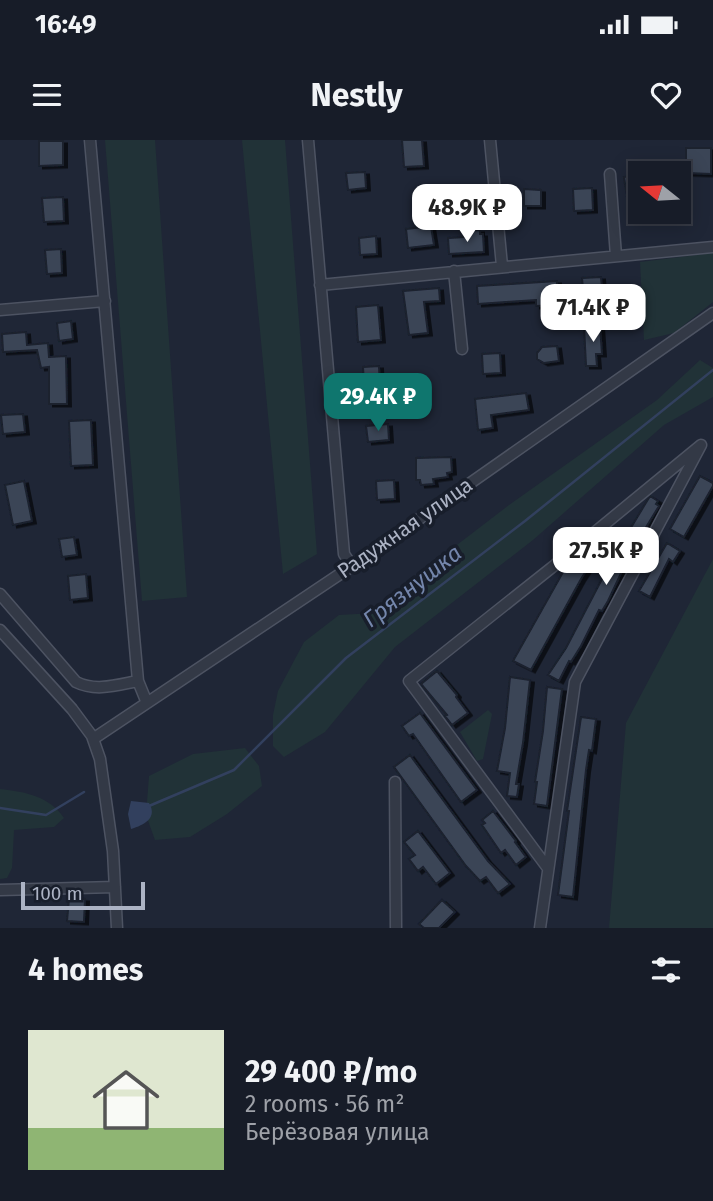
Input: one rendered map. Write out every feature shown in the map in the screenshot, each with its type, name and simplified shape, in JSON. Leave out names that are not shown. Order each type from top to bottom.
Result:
[{"type":"street","points":[[90,140],[138,681],[147,703]]},
{"type":"street","points":[[308,140],[344,554],[352,566]]},
{"type":"street","points":[[490,140],[502,266]]},
{"type":"street","points":[[610,174],[616,256]]},
{"type":"street","points":[[320,285],[713,247]]},
{"type":"street","points":[[454,271],[462,349]]},
{"type":"street","points":[[0,310],[104,301]]},
{"type":"street","name":"Радужная улица","points":[[93,739],[352,566],[713,313]]},
{"type":"street","points":[[540,928],[575,682],[701,446],[409,681],[547,867]]},
{"type":"street","points":[[0,594],[76,682],[88,688],[102,688],[138,681]]},
{"type":"street","points":[[0,630],[72,709],[93,739],[100,759],[113,851],[117,928]]},
{"type":"street","points":[[395,782],[396,928]]},
{"type":"street","points":[[0,890],[115,887]]},
{"type":"shaded area","points":[[105,140],[155,140],[187,597],[142,601]]},
{"type":"shaded area","points":[[242,140],[285,140],[317,554],[283,574]]},
{"type":"shaded area","points":[[713,253],[713,302],[674,333],[644,340],[640,262]]},
{"type":"shaded area","points":[[700,360],[713,368],[713,397],[664,425],[533,540],[395,647],[325,732],[284,757],[273,746],[273,715],[278,691],[304,642],[339,615],[374,613],[509,505],[657,400]]},
{"type":"shaded area","points":[[713,559],[713,928],[609,928],[626,723]]},
{"type":"shaded area","points":[[488,710],[492,714],[483,759],[477,761],[460,732]]},
{"type":"shaded area","points":[[245,748],[259,766],[262,786],[227,814],[190,837],[155,840],[146,815],[149,776],[193,754]]},
{"type":"shaded area","points":[[0,789],[44,800],[64,818],[54,827],[14,830],[12,868],[7,878],[0,879]]},
{"type":"water","points":[[131,801],[149,803],[152,813],[145,823],[131,829],[128,814]]},
{"type":"building","points":[[402,140],[422,140],[424,166],[404,167]]},
{"type":"building","points":[[39,141],[63,141],[63,165],[39,166]]},
{"type":"building","points":[[686,148],[711,148],[711,174],[691,173],[691,161],[686,161]]},
{"type":"building","points":[[365,172],[366,188],[348,190],[346,173]]},
{"type":"building","points":[[628,176],[628,197],[627,197],[624,177]]},
{"type":"building","points":[[592,188],[593,210],[574,211],[573,189]]},
{"type":"building","points":[[524,189],[541,190],[541,206],[524,206]]},
{"type":"building","points":[[63,197],[64,221],[44,222],[42,198]]},
{"type":"building","points":[[431,226],[434,245],[408,248],[406,229]]},
{"type":"building","points":[[480,230],[480,234],[483,234],[484,252],[449,254],[448,238],[465,237],[470,235],[469,231]]},
{"type":"building","points":[[376,236],[377,254],[360,255],[359,238]]},
{"type":"building","points":[[61,249],[62,273],[47,274],[45,250]]},
{"type":"building","points":[[601,277],[603,299],[584,300],[582,278]]},
{"type":"building","points":[[557,281],[558,305],[536,306],[536,300],[478,304],[477,286]]},
{"type":"building","points":[[439,288],[440,301],[424,302],[428,333],[409,335],[403,291]]},
{"type":"building","points":[[378,305],[381,340],[358,342],[356,307]]},
{"type":"building","points":[[71,321],[73,339],[59,341],[57,323]]},
{"type":"building","points":[[600,325],[602,354],[596,354],[597,366],[586,366],[584,326]]},
{"type":"building","points":[[26,332],[27,345],[48,343],[49,357],[66,356],[67,404],[49,404],[49,367],[41,368],[37,350],[3,352],[2,334]]},
{"type":"building","points":[[557,346],[559,361],[544,363],[537,359],[537,353],[542,347]]},
{"type":"building","points":[[500,353],[501,373],[483,374],[482,354]]},
{"type":"building","points":[[379,366],[380,385],[364,386],[363,367]]},
{"type":"building","points":[[526,393],[529,410],[491,415],[493,428],[478,430],[475,399]]},
{"type":"building","points":[[23,414],[25,432],[3,434],[1,415]]},
{"type":"building","points":[[91,420],[93,465],[71,466],[69,421]]},
{"type":"building","points":[[388,424],[389,440],[368,442],[366,426]]},
{"type":"building","points":[[451,457],[452,472],[447,473],[448,477],[433,479],[434,484],[421,485],[420,480],[416,480],[416,458]]},
{"type":"building","points":[[700,476],[713,483],[713,486],[684,537],[670,529]]},
{"type":"building","points":[[394,480],[395,499],[377,500],[376,481]]},
{"type":"building","points":[[24,481],[32,521],[13,525],[5,485]]},
{"type":"building","points":[[650,496],[658,501],[656,504],[659,506],[631,552],[608,601],[602,611],[599,610],[559,681],[548,675],[566,648],[615,554]]},
{"type":"building","points":[[74,537],[77,555],[62,557],[59,539]]},
{"type":"building","points":[[596,541],[604,546],[595,563],[592,562],[581,579],[531,670],[513,661],[567,565],[570,562],[581,568]]},
{"type":"building","points":[[667,543],[680,551],[673,562],[669,559],[650,597],[639,591]]},
{"type":"building","points":[[86,574],[88,598],[70,600],[68,576]]},
{"type":"building","points":[[437,671],[468,713],[452,725],[421,684]]},
{"type":"building","points":[[510,677],[530,680],[516,784],[519,784],[517,797],[507,796],[510,773],[497,771]]},
{"type":"building","points":[[547,687],[562,689],[547,806],[534,804]]},
{"type":"building","points":[[420,713],[477,790],[461,802],[413,734],[409,736],[402,726]]},
{"type":"building","points":[[581,717],[596,719],[592,751],[589,750],[586,770],[573,897],[558,895]]},
{"type":"building","points":[[410,755],[488,861],[510,884],[498,893],[486,877],[480,881],[466,866],[394,767]]},
{"type":"building","points":[[493,811],[526,857],[516,865],[505,850],[501,853],[482,825],[485,823],[482,820]]},
{"type":"building","points":[[418,831],[450,873],[436,884],[423,867],[418,871],[409,859],[415,855],[404,842]]},
{"type":"building","points":[[69,898],[85,899],[84,922],[67,921]]},
{"type":"building","points":[[442,900],[455,912],[439,928],[424,928],[419,924]]},
{"type":"waterway","name":"Грязнушка","points":[[149,806],[234,770],[346,658],[525,521],[713,370]]},
{"type":"waterway","name":"Грязнушка","points":[[0,808],[46,815],[84,792]]}]
